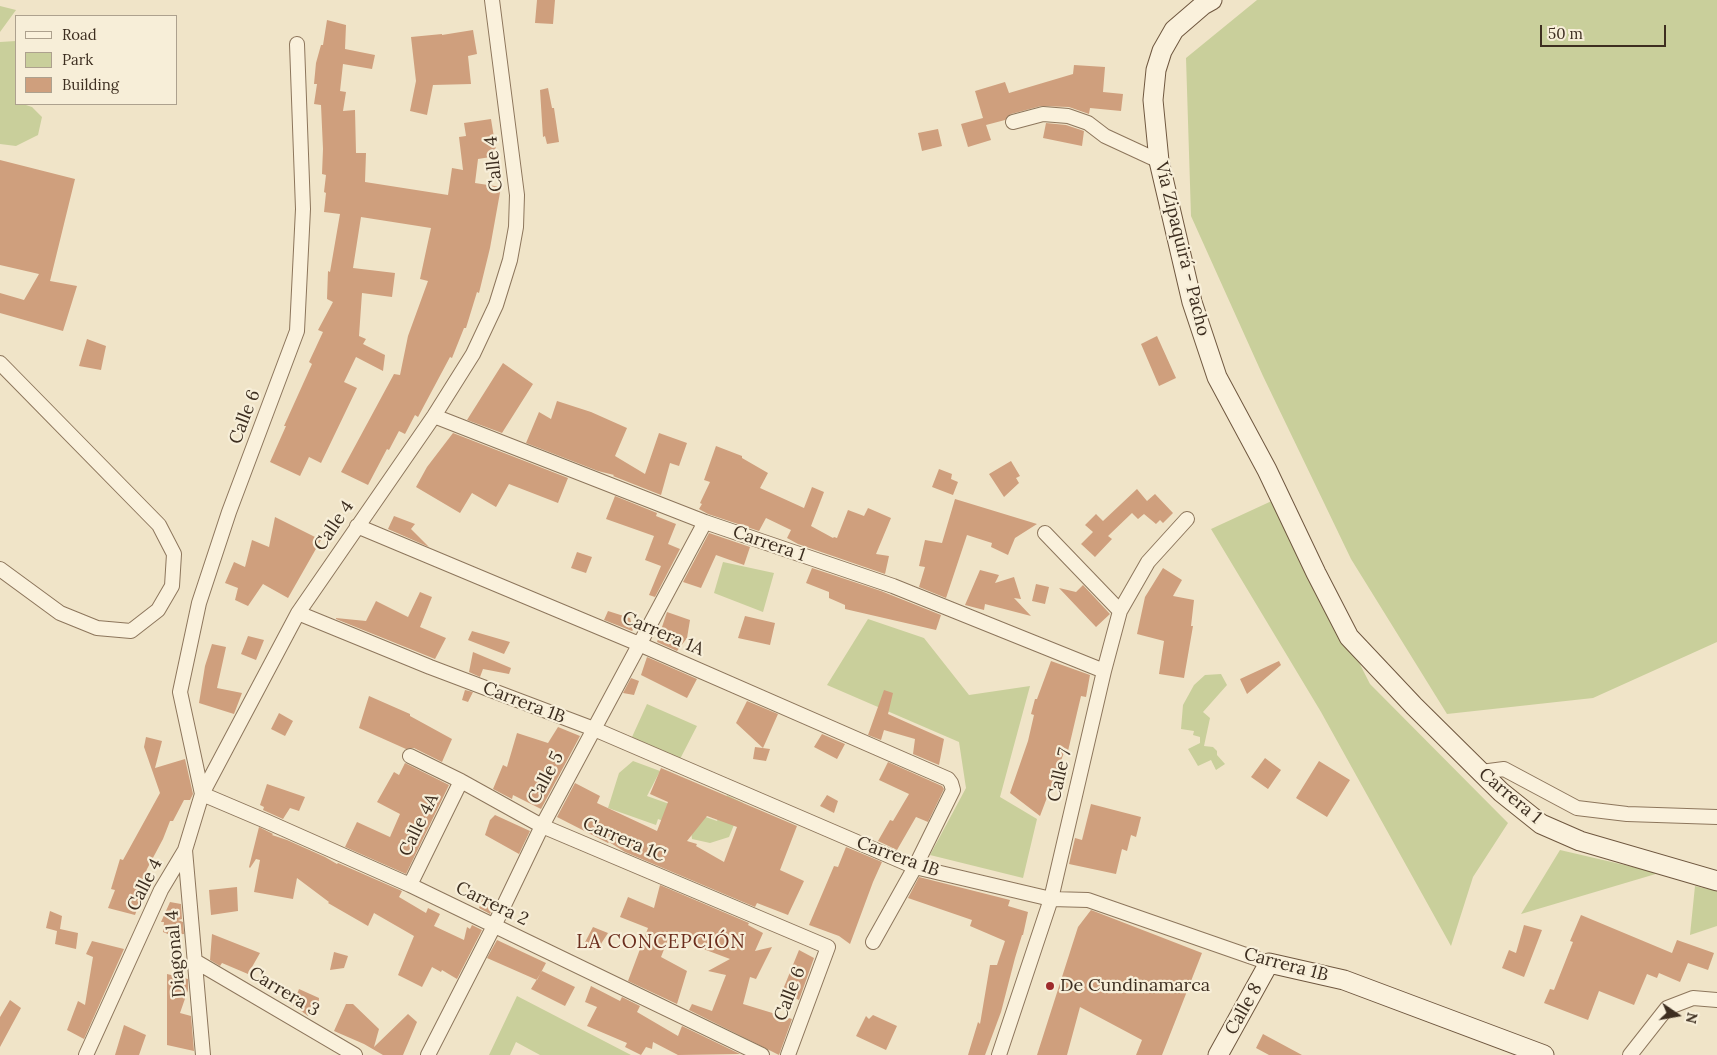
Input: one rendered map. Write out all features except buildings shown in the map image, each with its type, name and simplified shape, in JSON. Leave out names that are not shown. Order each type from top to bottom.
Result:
[{"type":"main road","name":"Vía Zipaquirá - Pacho","points":[[1212,0],[1202,5],[1174,30],[1162,51],[1156,70],[1153,100],[1159,161],[1192,302],[1217,377],[1267,470],[1349,637]]},
{"type":"main road","name":"Carrera 1","points":[[1349,637],[1414,706],[1501,792],[1542,824],[1580,842],[1717,881]]},
{"type":"main road","name":"Calle 8","points":[[1218,1055],[1269,964]]},
{"type":"main road","name":"Carrera 1B","points":[[1269,964],[1344,980],[1544,1055]]},
{"type":"street","name":"Calle 4","points":[[86,1055],[162,890],[185,850],[202,794],[298,613],[434,416],[473,354],[496,305],[510,260],[516,227],[517,195],[492,0]]},
{"type":"street","name":"Calle 6","points":[[202,794],[180,692],[199,603],[205,584],[229,512],[297,331],[302,209],[298,44]]},
{"type":"street","points":[[1013,122],[1043,114],[1068,116],[1088,123],[1105,136],[1159,161]]},
{"type":"street","points":[[0,363],[159,525],[174,554],[172,586],[158,610],[131,631],[97,628],[60,613],[0,569]]},
{"type":"street","name":"Carrera 1","points":[[434,416],[705,522],[893,586],[1104,670]]},
{"type":"street","name":"Calle 7","points":[[1000,1055],[1051,899],[1104,670],[1120,611],[1148,562],[1187,519]]},
{"type":"street","name":"Calle 5","points":[[428,1055],[494,926],[542,826],[705,522]]},
{"type":"street","name":"Carrera 1A","points":[[357,526],[639,644],[948,779],[952,790],[915,867]]},
{"type":"street","points":[[1045,534],[1120,611]]},
{"type":"street","name":"Carrera 1B","points":[[298,613],[430,667],[594,729],[915,867],[1051,899],[1088,900],[1269,964]]},
{"type":"street","name":"Carrera 1C","points":[[410,756],[461,781],[542,826],[828,947]]},
{"type":"street","points":[[1481,772],[1504,769],[1577,808],[1627,814],[1717,817]]},
{"type":"street","name":"Calle 4A","points":[[410,885],[461,781]]},
{"type":"street","name":"Carrera 2","points":[[202,794],[410,885],[762,1055]]},
{"type":"street","name":"Diagonal 4","points":[[185,850],[203,1055]]},
{"type":"street","points":[[873,942],[915,867]]},
{"type":"street","name":"Calle 6","points":[[788,1055],[828,947]]},
{"type":"street","name":"Carrera 3","points":[[195,961],[354,1055]]},
{"type":"street","points":[[1630,1055],[1667,1008],[1693,998],[1717,1000]]},
{"type":"green space","points":[[1257,0],[1717,0],[1717,642],[1593,698],[1447,714],[1351,559],[1263,376],[1191,216],[1186,58]]},
{"type":"green space","points":[[0,6],[16,10],[0,32]]},
{"type":"green space","points":[[15,41],[15,105],[32,107],[42,117],[38,135],[16,146],[0,144],[0,42]]},
{"type":"green space","points":[[1276,499],[1370,684],[1508,823],[1473,877],[1451,946],[1321,712],[1211,529]]},
{"type":"green space","points":[[723,562],[774,573],[763,612],[714,593]]},
{"type":"green space","points":[[868,619],[924,638],[969,695],[1030,686],[1000,797],[1037,819],[1023,878],[930,855],[966,788],[959,742],[827,685]]},
{"type":"green space","points":[[1221,674],[1227,685],[1203,712],[1210,718],[1204,746],[1213,747],[1225,764],[1216,770],[1211,760],[1198,766],[1188,749],[1200,743],[1200,737],[1193,735],[1194,731],[1181,729],[1183,705],[1194,685],[1205,675]]},
{"type":"green space","points":[[647,704],[697,726],[679,761],[632,737]]},
{"type":"green space","points":[[633,761],[660,771],[647,796],[717,821],[727,795],[743,803],[729,837],[710,843],[692,839],[691,831],[658,819],[656,825],[608,808],[619,773]]},
{"type":"green space","points":[[1560,850],[1659,873],[1521,914]]},
{"type":"green space","points":[[1695,886],[1717,891],[1717,926],[1690,935]]},
{"type":"green space","points":[[517,996],[631,1055],[540,1055],[516,1042],[510,1055],[489,1055]]},
{"type":"place","name":"De Cundinamarca","points":[[1050,986]]},
{"type":"district","name":"LA CONCEPCIÓN","points":[[661,943]]}]
